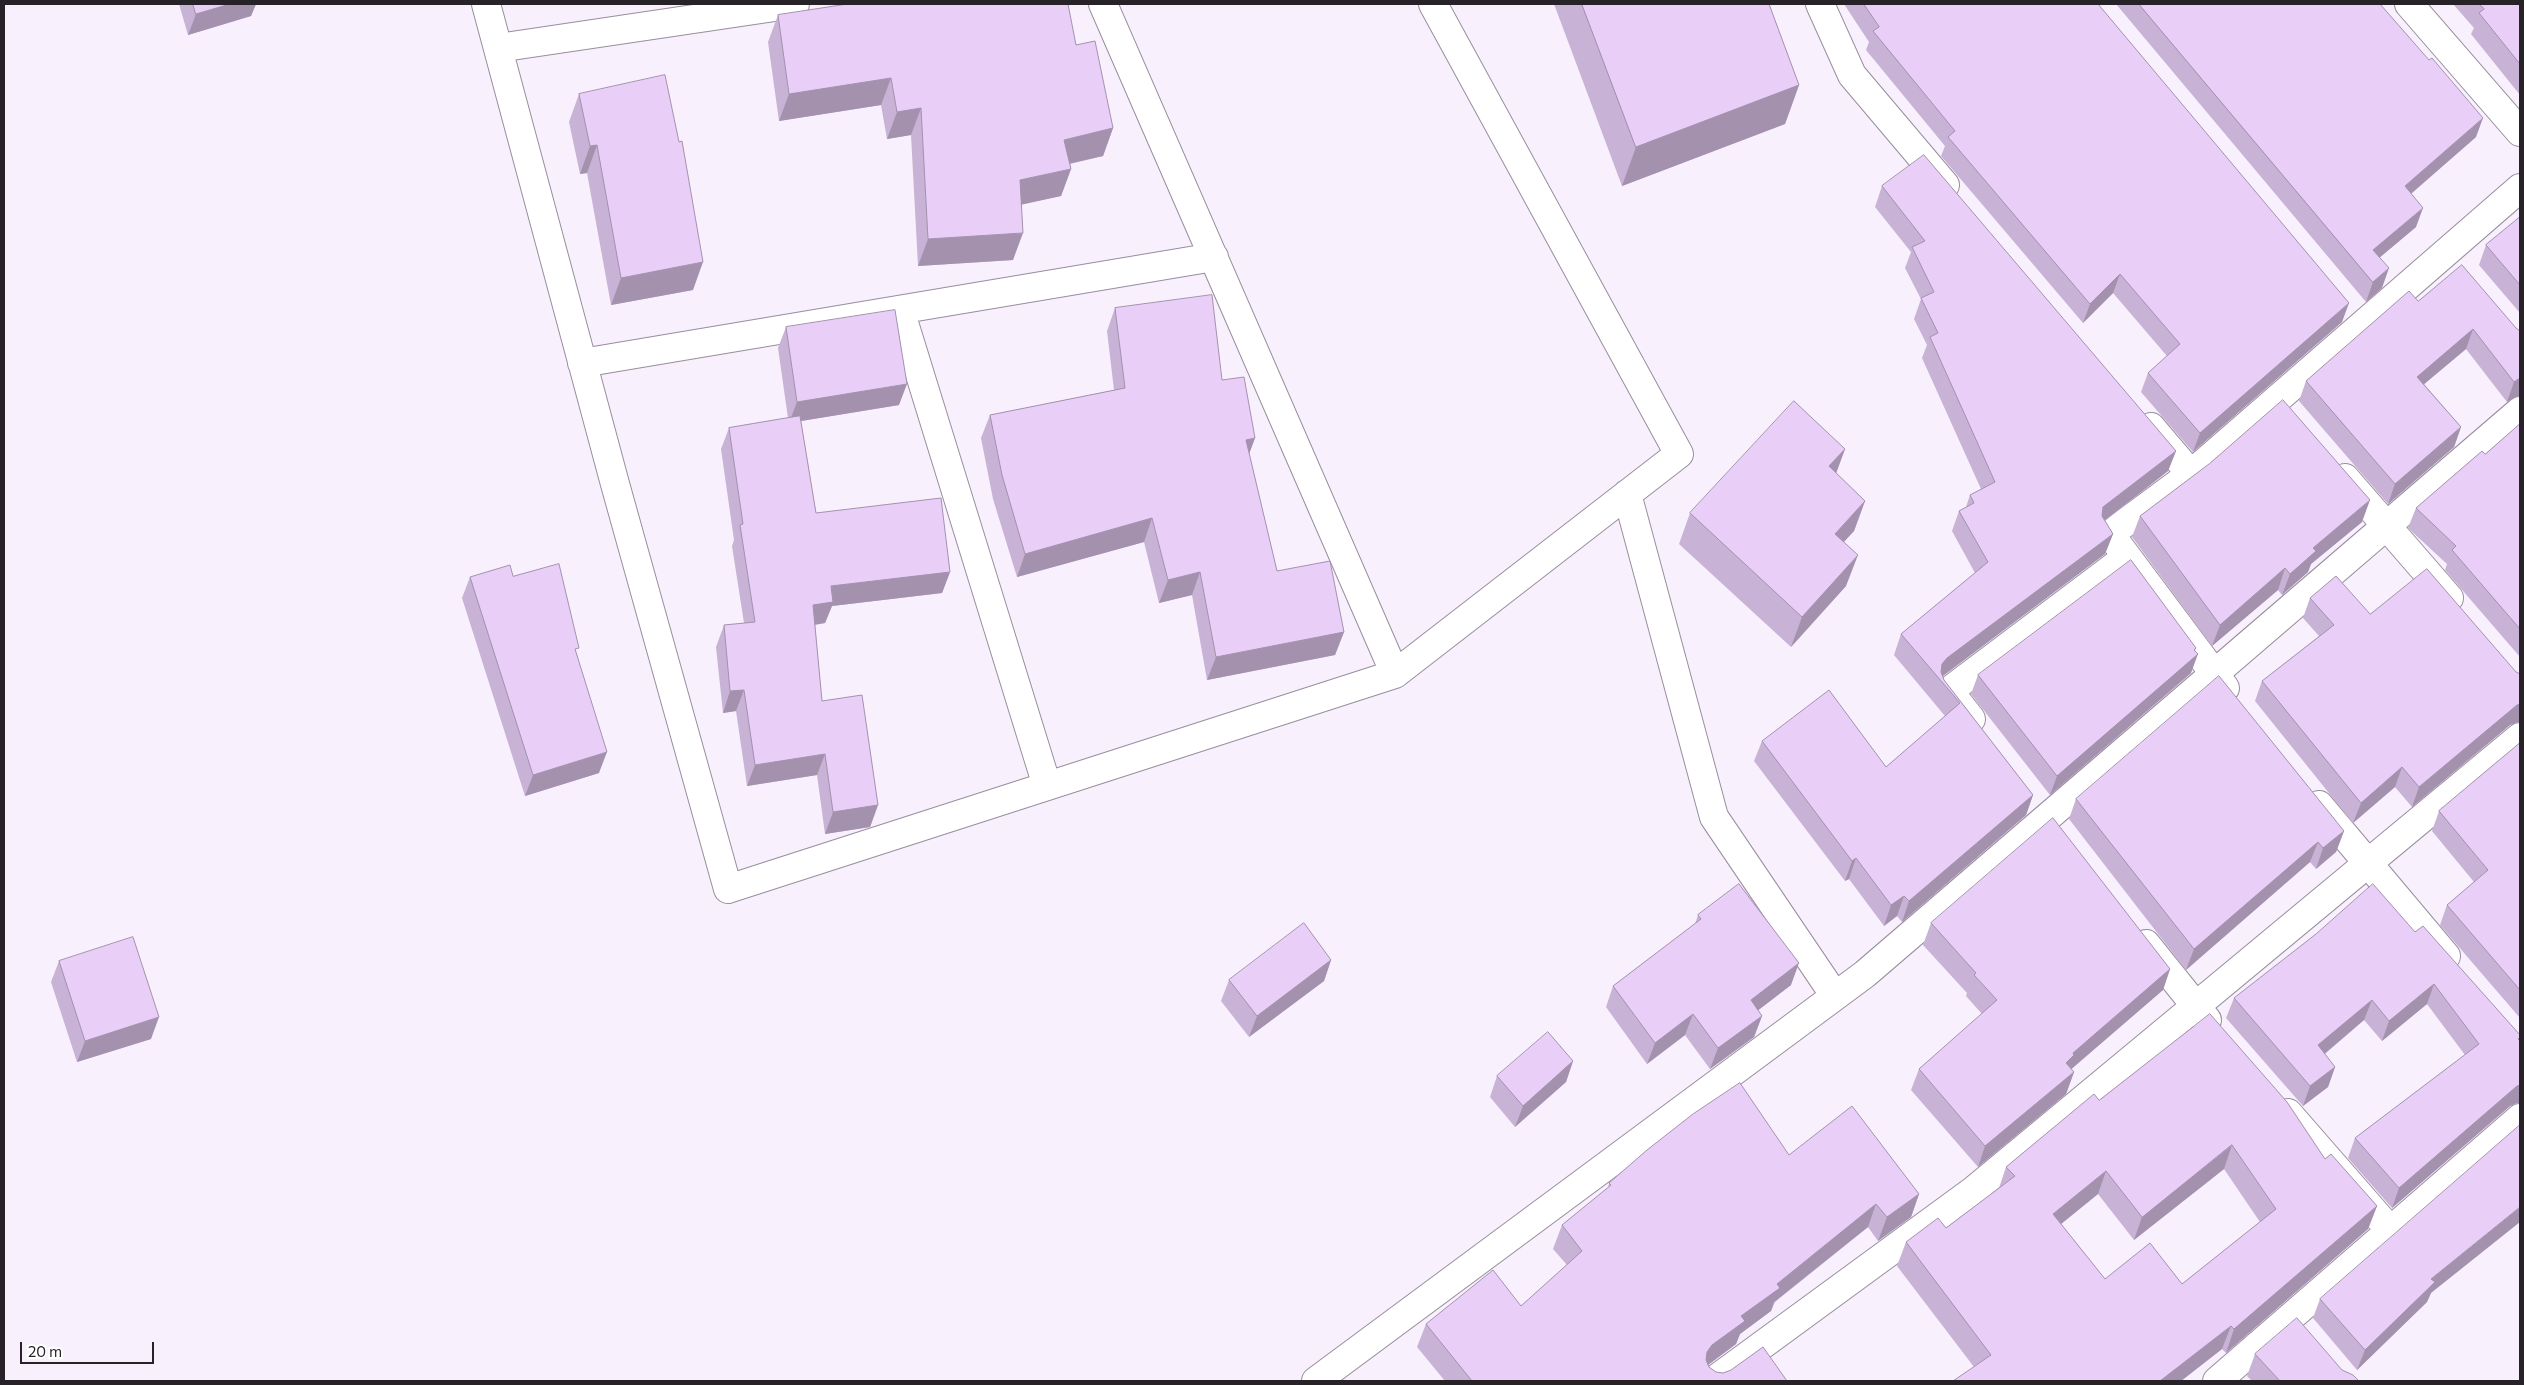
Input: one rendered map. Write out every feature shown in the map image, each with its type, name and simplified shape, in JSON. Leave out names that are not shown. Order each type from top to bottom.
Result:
[{"type":"street","points":[[486,4],[582,363],[728,890],[1395,674],[1679,454],[1433,4]]},
{"type":"street","points":[[498,48],[796,4]]},
{"type":"street","points":[[1104,4],[1395,674]]},
{"type":"street","points":[[1820,4],[1852,75],[1961,203]]},
{"type":"street","points":[[2409,4],[2520,132]]},
{"type":"street","points":[[2238,705],[2110,534],[2191,474],[2520,188]]},
{"type":"street","points":[[2447,252],[2466,273]]},
{"type":"street","points":[[582,363],[1214,257]]},
{"type":"street","points":[[2345,301],[2364,324]]},
{"type":"street","points":[[900,310],[1047,786]]},
{"type":"street","points":[[2277,399],[2297,422]]},
{"type":"street","points":[[2133,406],[2191,474]]},
{"type":"street","points":[[1316,1381],[1866,974],[2041,810],[2214,675],[2520,411]]},
{"type":"street","points":[[2329,459],[2463,615]]},
{"type":"street","points":[[1627,494],[1714,816],[1836,996]]},
{"type":"street","points":[[1986,739],[1949,691],[2126,557]]},
{"type":"street","points":[[1713,1381],[1974,1190],[2520,737]]},
{"type":"street","points":[[2305,789],[2366,864],[2462,976]]},
{"type":"street","points":[[2041,810],[2065,841]]},
{"type":"street","points":[[2133,928],[2221,1036]]},
{"type":"street","points":[[2273,1096],[2390,1230]]},
{"type":"street","points":[[2217,1381],[2520,1118]]},
{"type":"street","points":[[2291,1317],[2309,1338]]},
{"type":"building","points":[[193,4],[230,4],[196,14]]},
{"type":"building","points":[[848,4],[1068,4],[1076,45],[1095,41],[1113,128],[1064,140],[1071,169],[1020,180],[1023,233],[928,239],[921,108],[897,112],[891,78],[789,94],[778,15]]},
{"type":"building","points":[[1582,4],[1769,4],[1799,85],[1636,147]]},
{"type":"building","points":[[1864,4],[2098,4],[2349,303],[2200,433],[2148,373],[2180,344],[2120,274],[2090,304],[1948,137],[1955,131],[1873,31],[1879,27]]},
{"type":"building","points":[[2139,4],[2380,4],[2429,60],[2432,58],[2483,118],[2405,186],[2423,208],[2373,250],[2389,268],[2373,282]]},
{"type":"building","points":[[2479,4],[2520,4],[2520,64],[2479,13],[2484,9]]},
{"type":"building","points":[[665,75],[679,142],[682,141],[703,262],[621,278],[597,145],[590,146],[579,94]]},
{"type":"building","points":[[1924,155],[2176,451],[2103,507],[2102,516],[2113,534],[1947,658],[1942,664],[1941,672],[1944,680],[2033,795],[1909,901],[1904,896],[1891,905],[1856,858],[1852,861],[1762,741],[1829,690],[1886,767],[1960,703],[1901,634],[1988,562],[1959,511],[1974,503],[1970,495],[1995,482],[1930,337],[1938,333],[1921,298],[1934,292],[1912,247],[1925,241],[1882,186]]},
{"type":"building","points":[[2520,217],[2520,285],[2486,245]]},
{"type":"building","points":[[2462,265],[2520,331],[2520,378],[2514,382],[2473,329],[2417,377],[2461,427],[2395,484],[2306,381],[2409,291],[2418,301]]},
{"type":"building","points":[[1212,295],[1222,380],[1244,377],[1255,438],[1246,440],[1277,571],[1330,561],[1344,632],[1216,657],[1200,572],[1168,580],[1152,518],[1025,554],[1002,475],[990,415],[1125,388],[1115,308]]},
{"type":"building","points":[[895,310],[907,384],[797,402],[786,327]]},
{"type":"building","points":[[2283,400],[2370,500],[2313,548],[2316,551],[2290,574],[2285,568],[2220,625],[2140,516],[2209,464]]},
{"type":"building","points":[[1794,401],[1845,449],[1829,466],[1865,501],[1835,534],[1858,555],[1802,617],[1690,513]]},
{"type":"building","points":[[800,416],[816,513],[941,498],[950,572],[831,586],[833,602],[813,605],[822,701],[862,695],[878,805],[833,812],[825,754],[755,765],[744,690],[730,691],[724,625],[755,622],[740,525],[743,524],[729,428]]},
{"type":"building","points":[[2520,424],[2520,629],[2452,550],[2456,546],[2416,508],[2482,451],[2485,454]]},
{"type":"building","points":[[2131,560],[2196,648],[2194,650],[2198,654],[2057,776],[1978,675]]},
{"type":"building","points":[[559,564],[579,648],[575,649],[607,752],[533,775],[470,577],[510,565],[513,576]]},
{"type":"building","points":[[2427,569],[2516,672],[2520,674],[2520,704],[2419,787],[2402,767],[2361,803],[2262,681],[2334,625],[2310,598],[2336,576],[2370,614]]},
{"type":"building","points":[[2219,676],[2344,831],[2323,848],[2318,842],[2194,949],[2076,799]]},
{"type":"building","points":[[2520,743],[2520,990],[2447,905],[2488,870],[2439,811]]},
{"type":"building","points":[[2053,818],[2170,969],[2073,1053],[2074,1055],[2066,1063],[2074,1072],[1985,1146],[1919,1069],[1997,1000],[1974,975],[1976,973],[1931,923]]},
{"type":"building","points":[[1739,884],[1799,963],[1751,1000],[1762,1016],[1718,1048],[1693,1014],[1655,1043],[1613,986],[1701,919],[1698,915]]},
{"type":"building","points":[[2373,884],[2415,932],[2423,926],[2520,1035],[2518,1039],[2520,1041],[2520,1085],[2399,1188],[2355,1138],[2479,1044],[2434,984],[2389,1021],[2372,1000],[2318,1045],[2335,1067],[2310,1086],[2234,998],[2316,934]]},
{"type":"building","points":[[1304,923],[1331,960],[1257,1016],[1229,980]]},
{"type":"building","points":[[133,937],[159,1017],[85,1041],[59,961]]},
{"type":"building","points":[[2210,1014],[2287,1102],[2325,1159],[2331,1154],[2377,1206],[2234,1329],[2231,1326],[2160,1381],[1953,1381],[1991,1355],[1906,1242],[1938,1218],[1946,1228],[2015,1176],[2006,1167],[2094,1094],[2099,1100]],"holes":[[[2232,1145],[2276,1209],[2182,1284],[2150,1243],[2105,1279],[2053,1214],[2106,1171],[2142,1217]]]},
{"type":"building","points":[[1548,1032],[1573,1061],[1523,1106],[1497,1076]]},
{"type":"building","points":[[1740,1083],[1789,1155],[1852,1106],[1919,1194],[1887,1217],[1876,1204],[1777,1284],[1780,1288],[1741,1316],[1745,1321],[1712,1345],[1707,1352],[1706,1360],[1709,1367],[1716,1372],[1723,1373],[1731,1370],[1763,1347],[1787,1381],[1472,1381],[1426,1324],[1493,1270],[1521,1306],[1582,1251],[1562,1225],[1611,1185],[1609,1183],[1647,1150],[1693,1114]]},
{"type":"building","points":[[2520,1125],[2520,1207],[2431,1279],[2435,1282],[2365,1350],[2320,1299]]},
{"type":"building","points":[[2297,1318],[2342,1370],[2353,1375],[2359,1381],[2280,1381],[2255,1354]]}]
